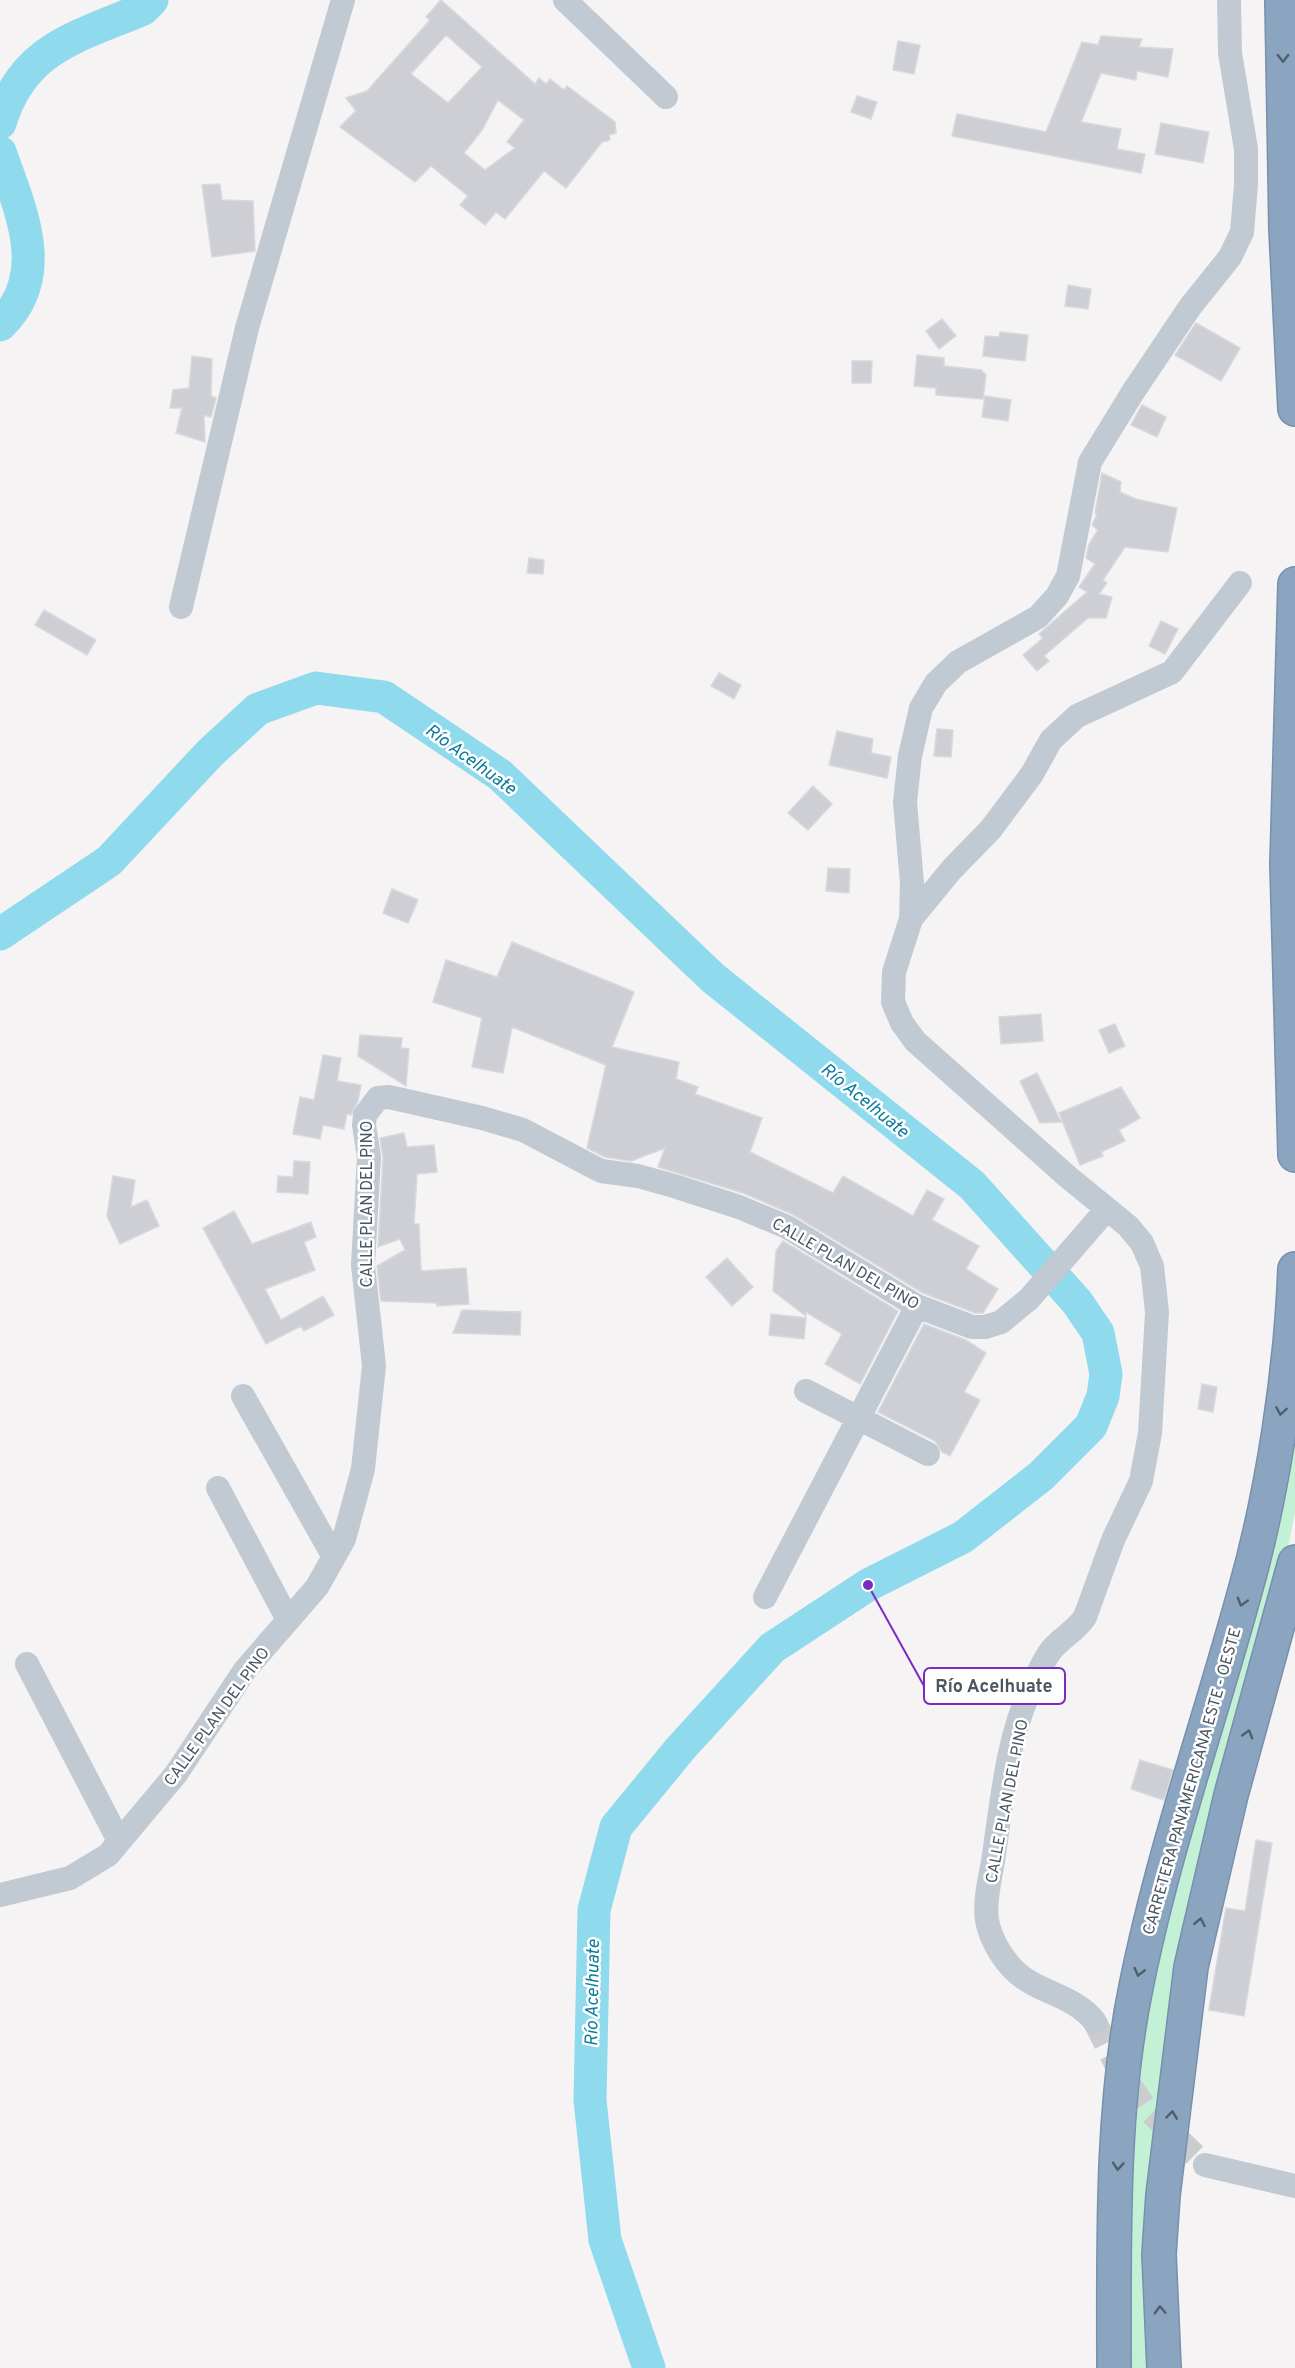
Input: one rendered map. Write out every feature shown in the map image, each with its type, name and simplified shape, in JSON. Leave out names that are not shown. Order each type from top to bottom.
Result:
[{"type":"highway","points":[[1282,0],[1286,229],[1295,409]]},
{"type":"highway","points":[[1295,584],[1287,864],[1292,959],[1295,1155]]},
{"type":"highway","name":"CARRETERA PANAMERICANA ESTE - OESTE","points":[[1114,2368],[1116,2190],[1123,2087],[1135,1989],[1169,1848],[1246,1588],[1280,1416],[1295,1269]]},
{"type":"highway","points":[[1164,2368],[1159,2254],[1162,2207],[1191,1967],[1226,1816],[1295,1562]]},
{"type":"street","points":[[181,607],[247,328],[343,0]]},
{"type":"street","points":[[565,0],[666,97]]},
{"type":"street","points":[[1107,1209],[915,1041],[902,1023],[893,1002],[894,972],[911,918],[912,883],[905,802],[910,756],[921,708],[936,683],[958,662],[1038,617],[1057,596],[1068,576],[1090,462],[1139,382],[1190,307],[1230,257],[1242,232],[1246,149],[1230,53],[1229,0]]},
{"type":"street","points":[[911,918],[952,868],[991,830],[1032,774],[1051,740],[1077,716],[1172,672],[1240,583]]},
{"type":"street","name":"CALLE PLAN DEL PINO","points":[[0,1895],[70,1878],[95,1864],[119,1841],[176,1774],[245,1670],[317,1587],[344,1539],[363,1469],[374,1366],[363,1265],[369,1157],[364,1125],[365,1115],[378,1098],[388,1097],[482,1118],[523,1130],[601,1171],[639,1176],[766,1217],[788,1227],[917,1306],[972,1327],[985,1327],[1000,1322],[1029,1299],[1107,1209],[1128,1226],[1143,1243],[1152,1266],[1157,1312],[1150,1433],[1142,1481],[1113,1540],[1085,1617],[1079,1626],[1054,1646],[1034,1681],[1021,1716],[1000,1814],[987,1918],[993,1940],[1012,1969],[1038,1986],[1075,2002],[1095,2022]]},
{"type":"street","points":[[765,1597],[917,1306]]},
{"type":"street","points":[[806,1391],[928,1454]]},
{"type":"street","points":[[243,1396],[334,1557]]},
{"type":"street","points":[[218,1488],[288,1620]]},
{"type":"street","points":[[27,1664],[119,1841]]},
{"type":"street","points":[[1205,2165],[1295,2186]]},
{"type":"green space","points":[[1295,1367],[1295,1512],[1287,1553],[1230,1764],[1153,2368],[1126,2368],[1124,2253],[1145,2033],[1159,1947]]},
{"type":"building","points":[[441,0],[535,84],[539,78],[546,84],[550,79],[564,90],[567,86],[615,122],[616,133],[609,135],[610,140],[602,142],[566,188],[544,171],[505,219],[496,212],[485,225],[460,205],[468,196],[431,166],[415,182],[340,127],[356,111],[346,98],[367,91],[430,20],[426,17]],"holes":[[[446,35],[482,67],[448,103],[411,74]],[[498,100],[524,120],[507,142],[515,148],[485,170],[464,153],[482,130]]]},
{"type":"building","points":[[1101,36],[1142,39],[1139,47],[1173,49],[1168,77],[1137,71],[1136,80],[1101,73],[1081,122],[1121,129],[1117,149],[1145,154],[1141,173],[952,136],[957,114],[1046,132],[1082,42],[1098,45]]},
{"type":"building","points":[[898,41],[920,45],[914,74],[893,70]]},
{"type":"building","points":[[857,96],[877,102],[871,119],[851,112]]},
{"type":"building","points":[[1161,123],[1209,132],[1203,163],[1155,154]]},
{"type":"building","points":[[220,184],[222,200],[253,201],[255,251],[212,257],[202,185]]},
{"type":"building","points":[[1068,285],[1091,289],[1088,309],[1065,306]]},
{"type":"building","points":[[942,319],[956,336],[939,349],[926,331]]},
{"type":"building","points":[[1196,323],[1240,348],[1221,381],[1175,355]]},
{"type":"building","points":[[1000,332],[1028,335],[1025,361],[983,356],[985,336],[999,337]]},
{"type":"building","points":[[917,355],[944,358],[944,366],[981,370],[986,375],[983,399],[936,395],[936,388],[914,386]]},
{"type":"building","points":[[192,356],[212,359],[211,396],[216,398],[211,417],[204,415],[205,442],[176,433],[182,408],[170,408],[173,390],[189,388]]},
{"type":"building","points":[[852,361],[872,361],[871,383],[852,383]]},
{"type":"building","points":[[985,396],[1011,400],[1008,421],[982,417]]},
{"type":"building","points":[[1142,405],[1166,417],[1157,437],[1131,425]]},
{"type":"building","points":[[1102,473],[1121,482],[1120,492],[1136,499],[1177,508],[1168,552],[1125,547],[1103,580],[1107,583],[1099,594],[1112,597],[1106,618],[1088,618],[1044,656],[1049,661],[1037,671],[1023,655],[1043,638],[1039,634],[1087,592],[1079,587],[1095,564],[1086,558],[1089,544],[1098,530],[1092,525],[1097,514],[1095,513]]},
{"type":"building","points":[[529,558],[544,560],[543,574],[527,573]]},
{"type":"building","points":[[44,610],[96,640],[87,655],[35,625]]},
{"type":"building","points":[[1161,621],[1178,629],[1165,654],[1149,646]]},
{"type":"building","points":[[719,673],[741,685],[734,699],[711,686]]},
{"type":"building","points":[[937,729],[953,730],[951,757],[934,756]]},
{"type":"building","points":[[837,731],[873,739],[871,753],[891,757],[887,778],[829,765]]},
{"type":"building","points":[[813,786],[832,804],[808,830],[788,813]]},
{"type":"building","points":[[828,868],[850,869],[849,893],[826,891]]},
{"type":"building","points":[[392,889],[418,900],[408,923],[383,913]]},
{"type":"building","points":[[512,942],[634,992],[612,1047],[679,1062],[676,1079],[698,1087],[695,1094],[762,1118],[750,1152],[833,1193],[843,1176],[913,1216],[927,1190],[944,1199],[932,1220],[979,1246],[966,1269],[998,1289],[983,1313],[975,1313],[923,1293],[792,1214],[743,1193],[658,1167],[665,1148],[631,1161],[605,1157],[587,1148],[606,1065],[512,1027],[503,1073],[472,1067],[482,1018],[433,1002],[446,960],[497,977]]},
{"type":"building","points":[[1041,1014],[1043,1041],[1001,1044],[999,1017]]},
{"type":"building","points":[[1115,1024],[1125,1046],[1109,1053],[1099,1030]]},
{"type":"building","points":[[360,1035],[402,1038],[401,1048],[409,1049],[406,1086],[358,1056]]},
{"type":"building","points":[[323,1055],[341,1058],[337,1081],[361,1085],[358,1101],[351,1115],[347,1114],[344,1129],[323,1125],[320,1139],[293,1134],[300,1097],[314,1100]]},
{"type":"building","points":[[1037,1073],[1061,1122],[1040,1123],[1020,1081]]},
{"type":"building","points":[[1121,1087],[1140,1118],[1119,1130],[1125,1141],[1101,1152],[1103,1156],[1080,1165],[1059,1113]]},
{"type":"building","points":[[404,1133],[407,1147],[434,1145],[437,1172],[417,1174],[414,1224],[419,1224],[421,1271],[466,1268],[469,1304],[437,1306],[437,1303],[381,1301],[377,1266],[405,1250],[400,1239],[378,1247],[383,1158],[380,1138]]},
{"type":"building","points":[[294,1161],[310,1162],[308,1194],[277,1192],[278,1176],[293,1177]]},
{"type":"building","points":[[113,1176],[135,1180],[131,1207],[147,1200],[159,1226],[120,1244],[107,1216]]},
{"type":"building","points":[[234,1211],[252,1244],[311,1222],[316,1237],[304,1242],[315,1270],[265,1289],[281,1320],[323,1296],[334,1315],[304,1331],[301,1326],[266,1344],[203,1228]]},
{"type":"building","points":[[783,1241],[898,1311],[860,1384],[825,1364],[842,1334],[806,1312],[806,1316],[773,1291],[776,1251]]},
{"type":"building","points":[[727,1258],[753,1287],[732,1306],[706,1277]]},
{"type":"building","points":[[462,1310],[521,1312],[520,1335],[453,1333]]},
{"type":"building","points":[[771,1314],[806,1318],[804,1339],[769,1335]]},
{"type":"building","points":[[924,1324],[966,1340],[986,1353],[964,1392],[980,1400],[950,1456],[942,1452],[935,1441],[878,1412]]},
{"type":"building","points":[[1202,1384],[1217,1387],[1213,1412],[1198,1409]]},
{"type":"building","points":[[1140,1760],[1173,1770],[1164,1800],[1131,1789]]},
{"type":"building","points":[[1256,1840],[1272,1843],[1244,2016],[1209,2010],[1226,1908],[1245,1911]]},
{"type":"waterway","name":"Río Acelhuate","points":[[0,123],[10,97],[23,77],[38,61],[75,37],[143,9],[152,0]]},
{"type":"waterway","name":"Río Acelhuate","points":[[0,152],[22,219],[27,241],[28,263],[25,285],[16,306],[0,325]]},
{"type":"waterway","name":"Río Acelhuate","points":[[0,934],[109,861],[210,753],[258,709],[316,688],[384,697],[500,775],[713,978],[972,1185],[1077,1302],[1098,1333],[1106,1374],[1103,1396],[1091,1426],[1041,1476],[963,1537],[868,1585],[772,1648],[680,1749],[616,1827],[594,1910],[590,2100],[605,2240],[649,2368]]},
{"type":"tunnel","points":[[1095,2022],[1117,2066],[1144,2106],[1205,2165]]},
{"type":"place","name":"Río Acelhuate","points":[[868,1585]]}]
